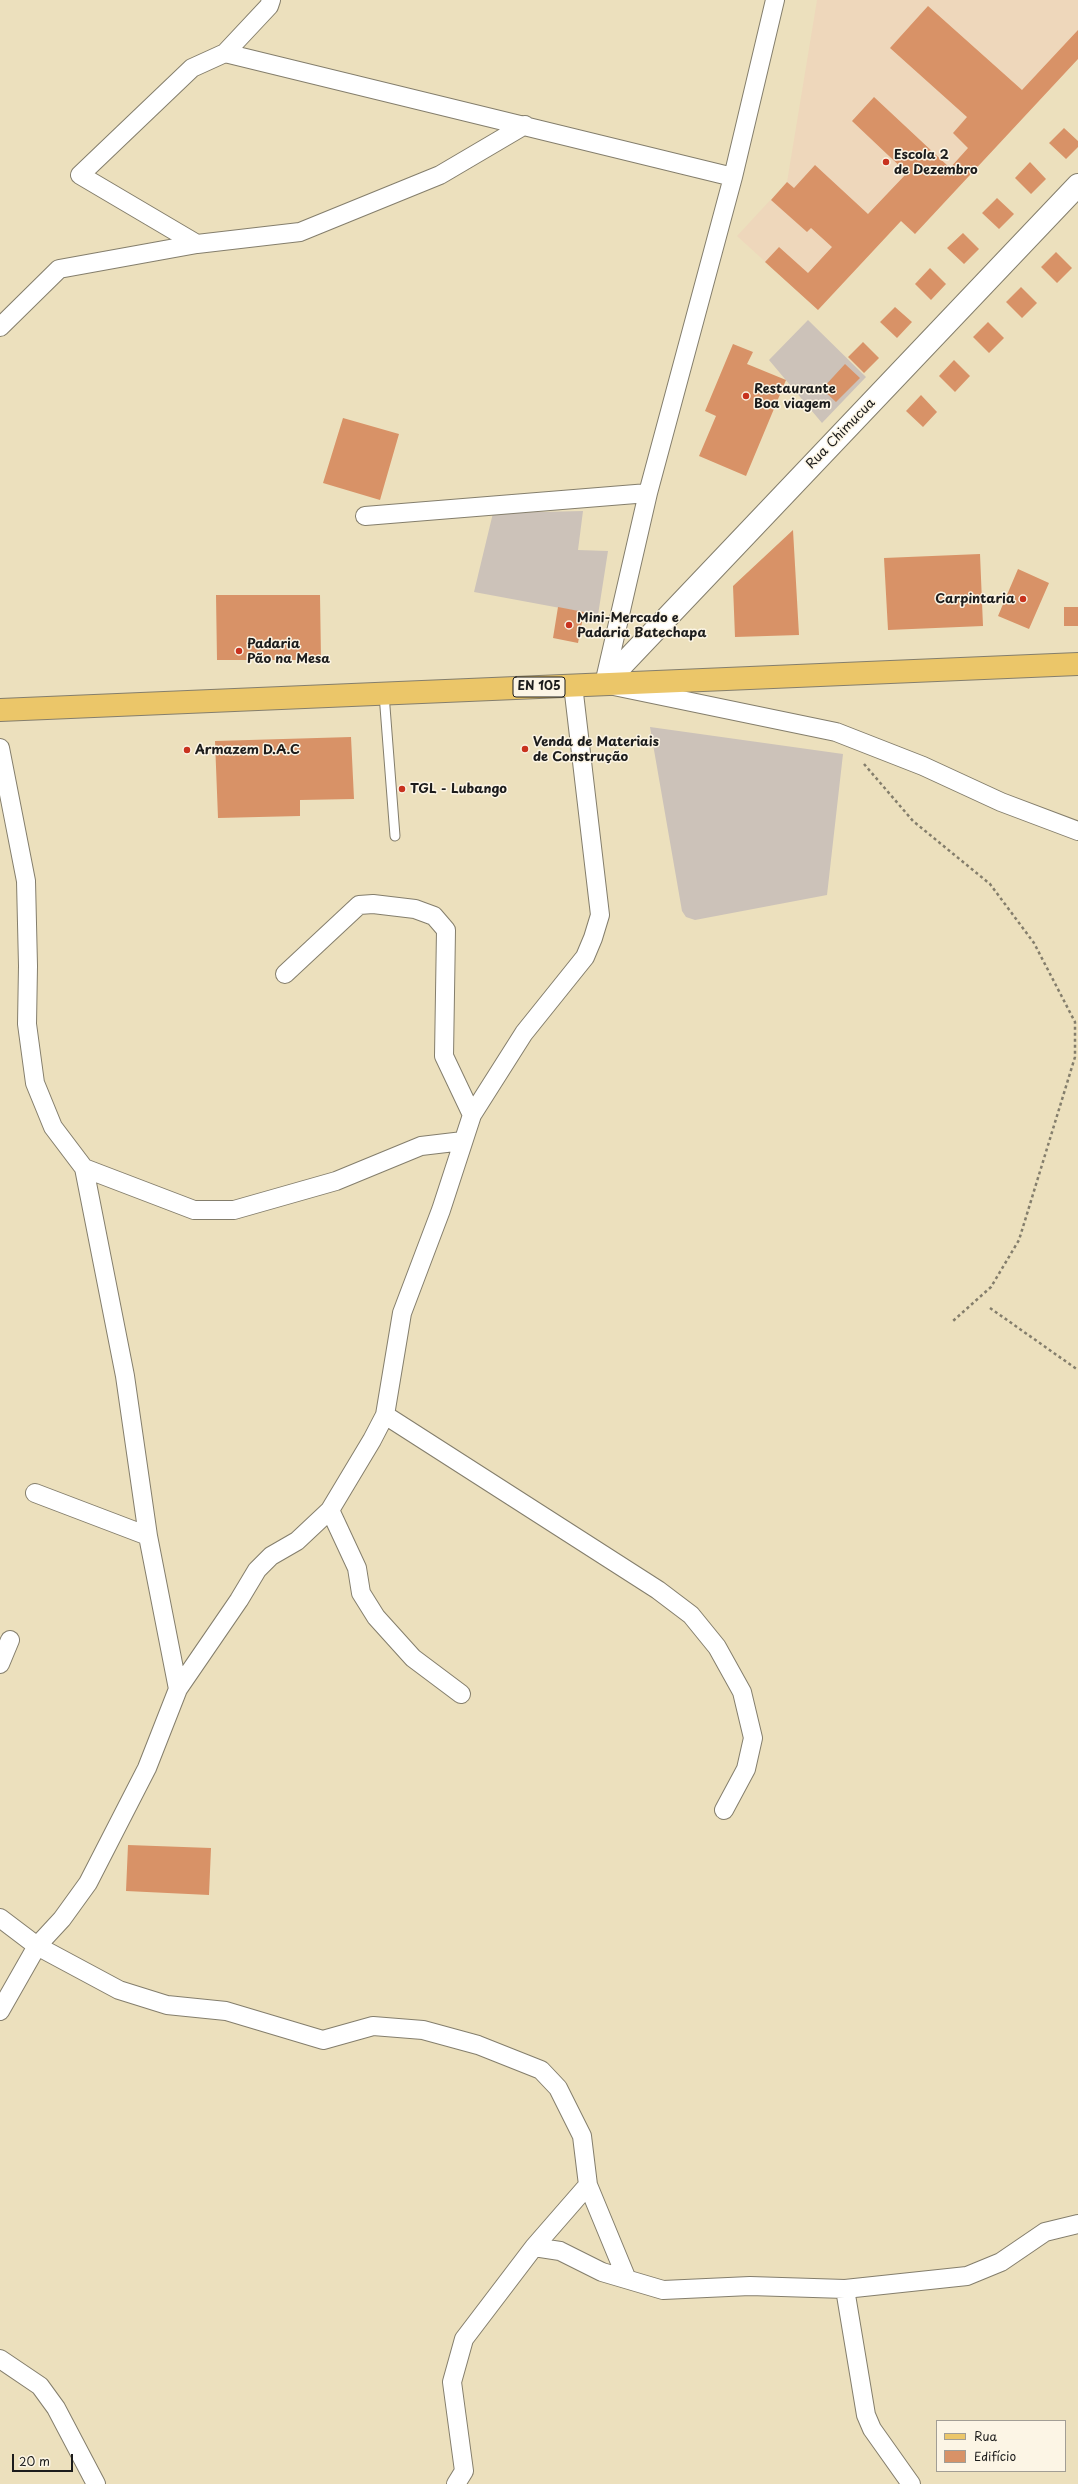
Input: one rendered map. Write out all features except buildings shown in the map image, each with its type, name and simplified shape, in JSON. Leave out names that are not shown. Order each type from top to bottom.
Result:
[{"type":"main road","name":"EN 105","points":[[0,710],[1078,664]]},
{"type":"street","points":[[197,244],[80,175],[192,68],[225,53],[270,6],[271,0]]},
{"type":"street","points":[[775,0],[733,177],[648,493],[604,684],[836,732],[923,766],[1000,802],[1078,831]]},
{"type":"street","points":[[225,53],[733,177]]},
{"type":"street","points":[[0,327],[59,269],[197,244],[300,232],[440,175],[525,125]]},
{"type":"street","name":"Rua Chimucua","points":[[604,684],[1075,195]]},
{"type":"street","points":[[365,516],[648,493]]},
{"type":"street","points":[[0,2011],[37,1946],[62,1919],[88,1883],[147,1768],[178,1689],[239,1600],[256,1570],[271,1556],[297,1541],[330,1510],[372,1440],[385,1415],[402,1313],[441,1210],[472,1115],[524,1033],[585,956],[600,915],[573,685]]},
{"type":"street","points":[[0,748],[26,882],[28,966],[27,1024],[35,1082],[53,1127],[84,1168],[125,1376],[148,1536],[178,1689]]},
{"type":"street","points":[[285,974],[359,905],[373,904],[415,909],[434,916],[446,930],[444,1056],[472,1115]]},
{"type":"street","points":[[84,1168],[194,1210],[234,1210],[336,1181],[421,1146],[463,1142]]},
{"type":"street","points":[[385,1415],[658,1590],[691,1615],[717,1648],[742,1692],[754,1738],[746,1769],[724,1810]]},
{"type":"street","points":[[35,1493],[148,1536]]},
{"type":"street","points":[[330,1510],[357,1568],[361,1593],[376,1617],[413,1658],[461,1694]]},
{"type":"street","points":[[0,1664],[10,1640]]},
{"type":"street","points":[[0,1918],[37,1946],[119,1990],[167,2005],[226,2011],[323,2040],[372,2026],[423,2030],[478,2045],[541,2070],[558,2088],[582,2136],[588,2185],[626,2277]]},
{"type":"street","points":[[456,2484],[464,2471],[452,2382],[464,2339],[534,2247],[588,2185]]},
{"type":"street","points":[[534,2247],[560,2251],[602,2272],[626,2277],[642,2285],[663,2290],[750,2286],[845,2289],[968,2276],[1001,2262],[1045,2232],[1078,2224]]},
{"type":"street","points":[[845,2289],[866,2415],[872,2429],[911,2484]]},
{"type":"street","points":[[0,2359],[40,2386],[56,2408],[96,2484]]},
{"type":"lane","points":[[384,693],[395,836]]},
{"type":"path","points":[[862,762],[913,821],[990,884],[1034,943],[1075,1022],[1077,1058],[1019,1240],[991,1287],[953,1321]]},
{"type":"path","points":[[990,1308],[1078,1370]]},
{"type":"shaded area","name":"Escola 2 de Dezembro","points":[[817,0],[1078,0],[1078,59],[915,234],[901,221],[818,310],[737,236],[787,182]]},
{"type":"shaded area","points":[[808,320],[866,377],[822,423],[769,360]]},
{"type":"shaded area","points":[[583,511],[578,550],[608,551],[598,615],[474,592],[493,513]]},
{"type":"shaded area","points":[[650,727],[843,754],[827,895],[695,920],[686,917],[682,911]]},
{"type":"place","name":"Escola 2 de Dezembro","points":[[886,162]]},
{"type":"place","name":"Restaurante Boa viagem","points":[[746,396]]},
{"type":"place","name":"Carpintaria","points":[[1023,599]]},
{"type":"place","name":"Mini-Mercado e Padaria Batechapa","points":[[569,625]]},
{"type":"place","name":"Padaria Pão na Mesa","points":[[239,651]]},
{"type":"place","name":"Venda de Materiais de Construção","points":[[525,749]]},
{"type":"place","name":"Armazem D.A.C","points":[[187,750]]},
{"type":"place","name":"TGL - Lubango","points":[[402,789]]}]
